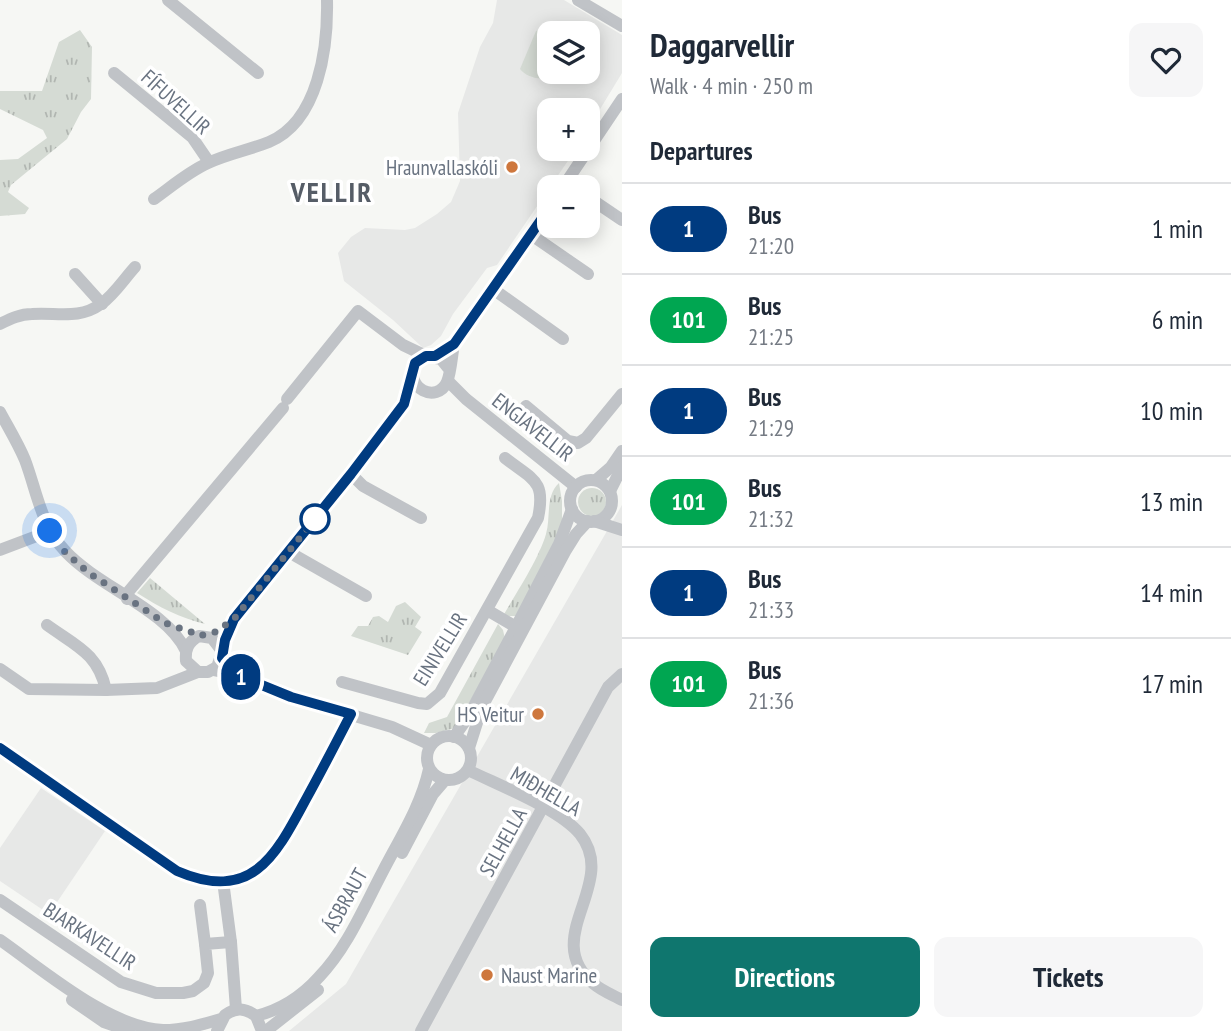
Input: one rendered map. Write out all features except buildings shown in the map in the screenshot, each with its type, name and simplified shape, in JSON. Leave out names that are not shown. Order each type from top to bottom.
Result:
[{"type":"street","points":[[168,0],[258,73]]},
{"type":"street","name":"FÍFUVELLIR","points":[[154,199],[209,162],[271,141],[300,116],[317,82],[327,0]]},
{"type":"street","points":[[578,0],[620,23]]},
{"type":"street","name":"FÍFUVELLIR","points":[[114,73],[184,129],[209,162]]},
{"type":"street","points":[[575,175],[622,99]]},
{"type":"street","points":[[600,205],[622,220]]},
{"type":"street","points":[[404,404],[431,391],[448,375],[454,344],[537,224]]},
{"type":"street","points":[[530,234],[588,275]]},
{"type":"street","points":[[0,324],[20,315],[34,313],[76,315],[102,304],[135,267]]},
{"type":"street","points":[[75,274],[102,304]]},
{"type":"street","points":[[494,289],[563,339]]},
{"type":"street","points":[[127,599],[129,591],[285,404],[358,311],[403,345],[441,359],[448,375]]},
{"type":"street","points":[[213,670],[222,655],[234,619],[404,404],[418,360],[454,344]]},
{"type":"street","points":[[403,345],[415,384],[431,391]]},
{"type":"street","name":"ENGJAVELLIR","points":[[448,375],[466,399],[576,486]]},
{"type":"street","name":"ENGJAVELLIR","points":[[431,391],[466,399]]},
{"type":"street","points":[[526,407],[568,441],[578,443],[586,438],[622,394]]},
{"type":"street","points":[[0,412],[25,459],[34,493],[50,531],[65,552],[89,573],[165,623],[217,641],[222,655],[237,675]]},
{"type":"street","points":[[454,737],[468,717],[559,544],[572,509],[571,497],[576,486],[582,482],[596,480],[611,467],[622,452]]},
{"type":"street","name":"EINIVELLIR","points":[[342,682],[427,704],[440,693],[538,518],[542,491],[538,484],[505,458]]},
{"type":"street","points":[[469,748],[460,739],[441,737],[430,745],[426,757],[429,769],[445,780],[458,778],[468,770],[471,763],[469,748],[482,707],[576,534],[591,521],[607,514],[611,506],[610,491],[622,467]]},
{"type":"street","points":[[351,474],[363,486],[421,517]]},
{"type":"street","points":[[596,480],[610,491]]},
{"type":"street","points":[[611,506],[622,516]]},
{"type":"street","points":[[572,509],[579,517],[622,530]]},
{"type":"street","points":[[0,550],[50,531]]},
{"type":"street","points":[[287,551],[366,596]]},
{"type":"street","name":"EINIVELLIR","points":[[487,610],[516,627]]},
{"type":"street","points":[[176,679],[193,639],[234,619]]},
{"type":"street","points":[[165,623],[180,639],[186,656],[198,672]]},
{"type":"street","points":[[47,625],[93,659],[102,672],[106,690]]},
{"type":"street","points":[[0,669],[29,689],[106,690],[148,690],[198,672],[213,670],[237,675],[291,697],[392,727],[430,745]]},
{"type":"street","name":"SELHELLA","points":[[421,1031],[608,687],[622,674]]},
{"type":"street","points":[[0,748],[177,871],[197,879],[223,881],[254,871],[275,853],[351,714]]},
{"type":"street","name":"ÁSBRAUT","points":[[256,1016],[270,1013],[293,999],[317,980],[336,956],[420,800],[429,769]]},
{"type":"street","name":"MIÐHELLA","points":[[468,770],[544,808],[573,827],[584,840],[591,856],[592,881],[574,928],[573,942],[577,959],[590,981],[622,1000]]},
{"type":"street","name":"ÁSBRAUT","points":[[264,1031],[324,985],[342,962],[433,794],[445,780]]},
{"type":"street","points":[[223,881],[236,1009]]},
{"type":"street","name":"BJARKAVELLIR","points":[[0,900],[121,982],[156,993],[193,991],[204,983],[208,973],[200,905]]},
{"type":"street","points":[[0,940],[80,995],[124,1021],[161,1030],[183,1029],[219,1025],[236,1009]]},
{"type":"street","points":[[205,944],[231,942]]},
{"type":"street","points":[[0,950],[101,1026],[129,1031]]},
{"type":"street","points":[[236,1009],[256,1016],[264,1031]]},
{"type":"shaded area","name":"Hraunvallaskóli","points":[[497,0],[564,0],[599,21],[537,21],[537,84],[600,84],[600,22],[622,35],[622,73],[600,109],[600,98],[537,98],[537,161],[568,161],[558,175],[537,175],[537,206],[497,265],[487,268],[453,314],[441,336],[423,348],[344,281],[338,253],[351,237],[365,228],[415,228],[451,202],[460,181],[458,113],[480,47],[493,23]]},
{"type":"shaded area","points":[[622,505],[622,1031],[289,1031],[346,984]]},
{"type":"shaded area","points":[[41,788],[105,831],[49,914],[0,881],[0,848]]},
{"type":"green space","points":[[80,30],[92,47],[91,99],[67,139],[11,185],[8,192],[29,208],[25,214],[0,216],[0,160],[18,159],[47,138],[43,130],[0,109],[0,91],[42,91],[59,42]]},
{"type":"green space","points":[[536,31],[537,78],[534,78],[520,69]]},
{"type":"green space","points":[[559,483],[562,526],[516,616],[503,616],[543,544],[550,500]]},
{"type":"green space","points":[[592,488],[602,492],[606,502],[602,512],[592,516],[582,512],[578,502],[582,492]]},
{"type":"green space","points":[[150,578],[205,624],[187,619],[137,593]]},
{"type":"green space","points":[[405,602],[421,617],[415,627],[422,632],[408,655],[351,636],[358,626],[368,626],[373,617],[379,616],[388,622],[396,606]]},
{"type":"green space","points":[[498,624],[505,639],[455,728],[424,733],[429,723],[447,717]]},
{"type":"bus line","name":"1","points":[[0,748],[177,871],[197,879],[223,881],[244,876],[263,865],[284,841],[351,714],[291,697],[237,675],[222,658],[225,640],[234,619],[404,404],[415,363],[426,356],[435,356],[454,344],[537,226]]},
{"type":"place","name":"Hraunvallaskóli","points":[[512,167]]},
{"type":"place","name":"HS Veitur","points":[[538,714]]},
{"type":"place","name":"Naust Marine","points":[[487,975]]},
{"type":"district","name":"VELLIR","points":[[332,191]]},
{"type":"route","points":[[50,531],[65,552],[89,573],[165,623],[199,636],[207,636],[234,619],[315,519]]}]
